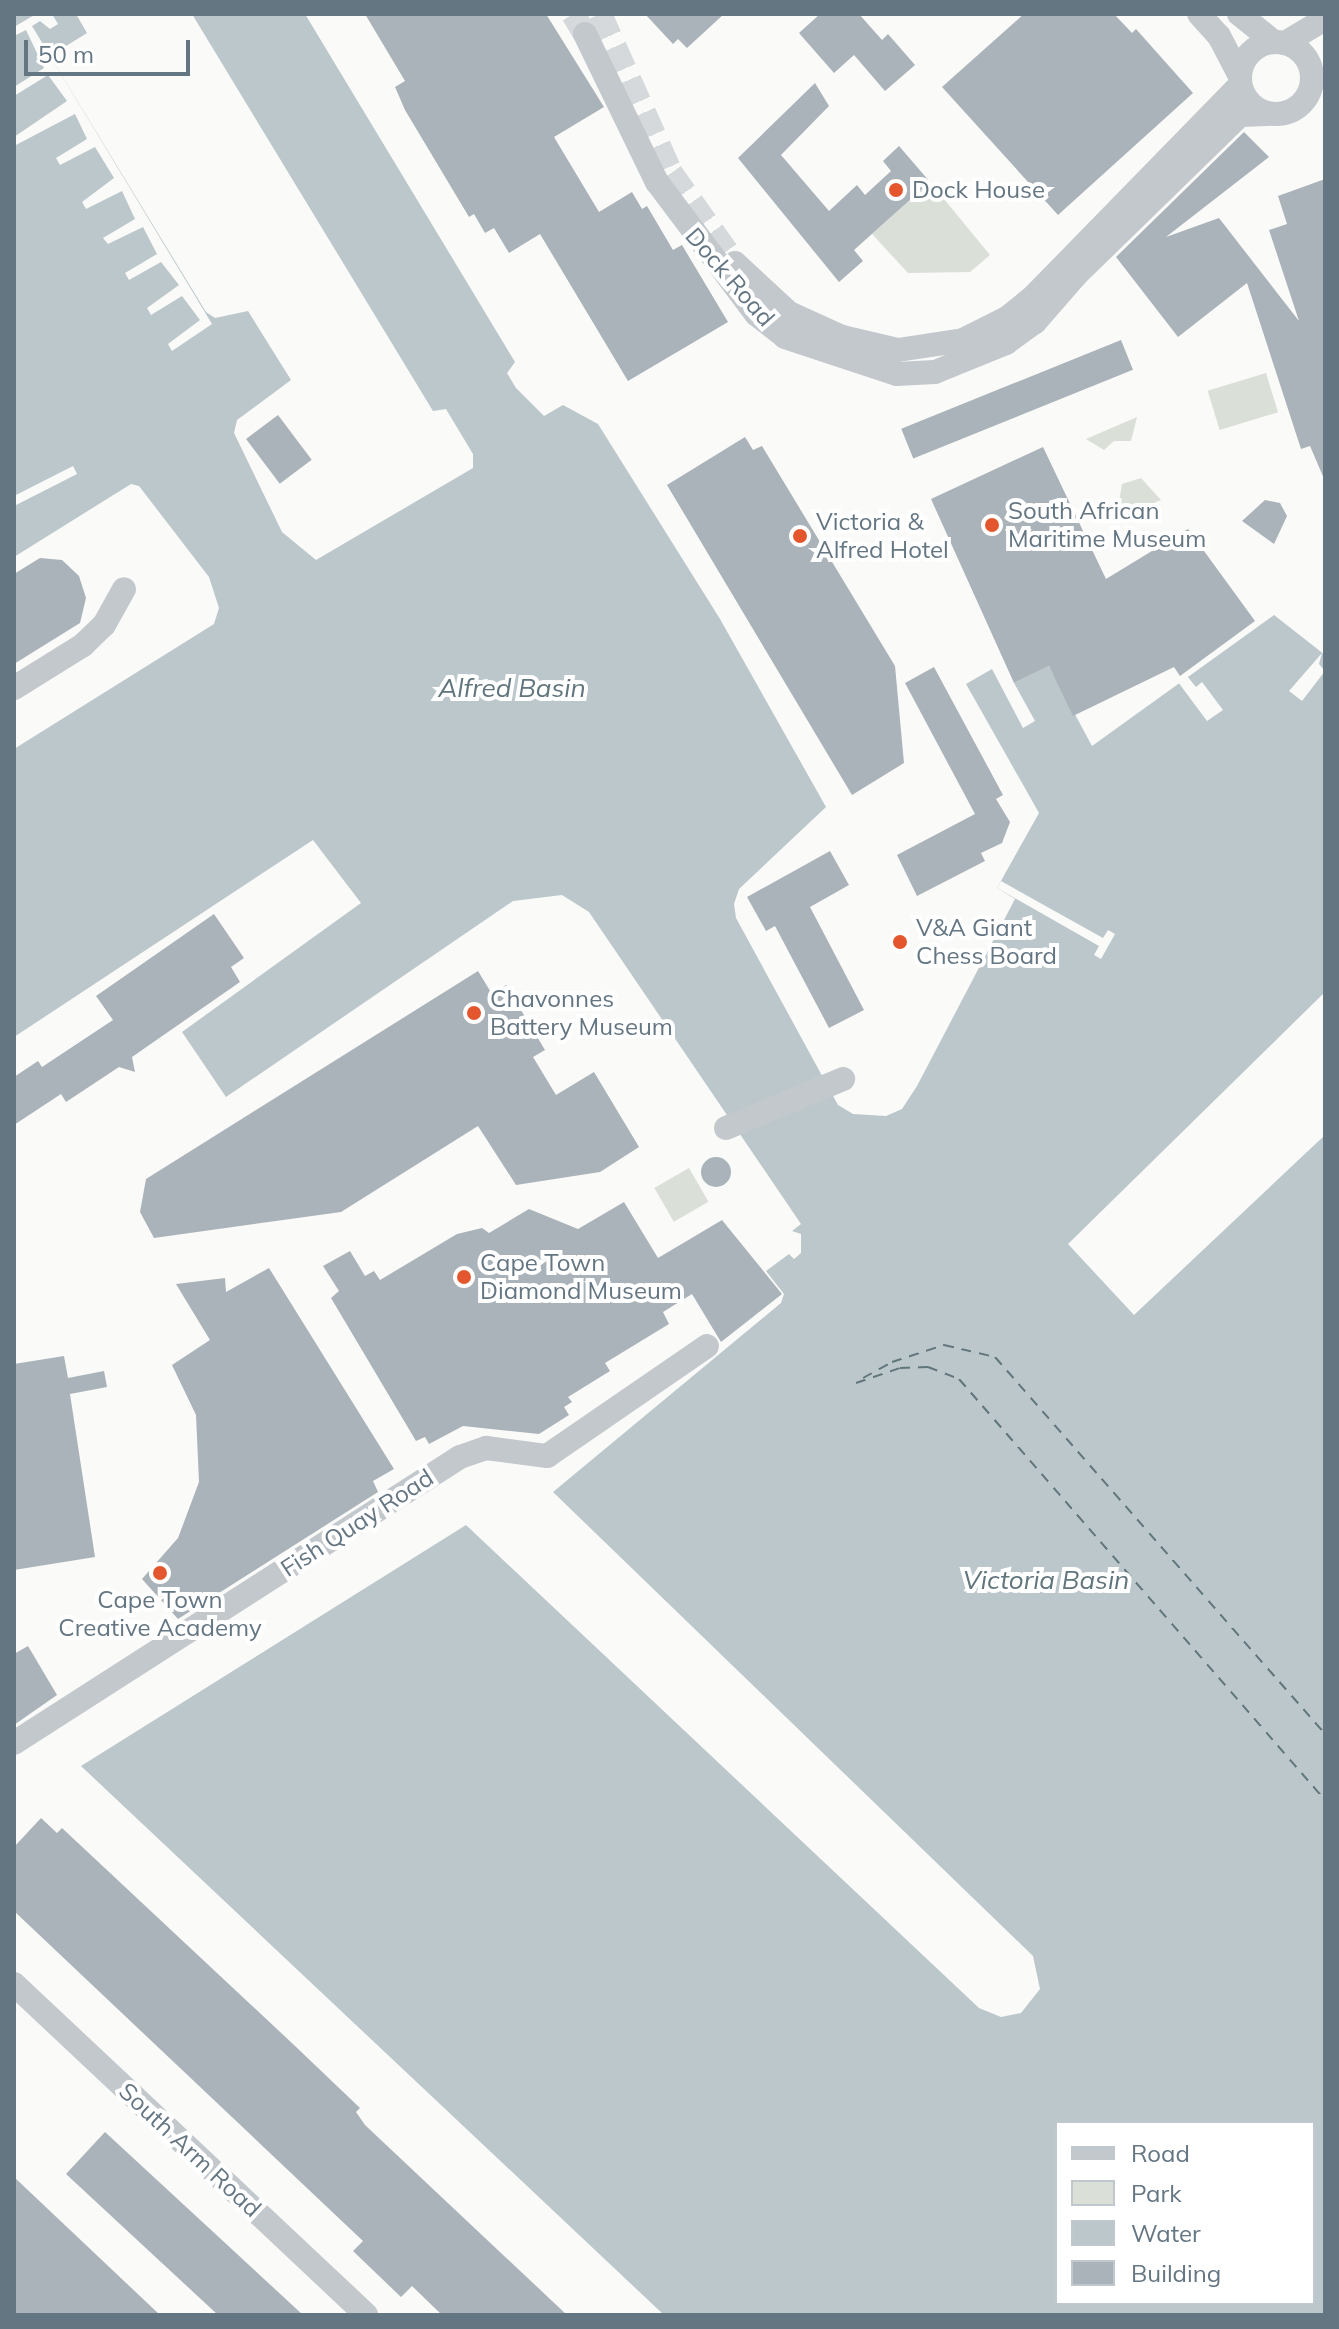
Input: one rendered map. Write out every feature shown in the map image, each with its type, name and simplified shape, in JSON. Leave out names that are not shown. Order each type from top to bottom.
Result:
[{"type":"street","points":[[1199,14],[1219,36],[1249,103],[1267,114],[1297,108],[1318,73],[1305,57],[1279,43],[1239,14]]},
{"type":"street","points":[[1240,80],[1251,52],[1279,43],[1325,19]]},
{"type":"street","name":"Dock Road","points":[[585,34],[657,182],[690,232],[756,314],[785,337],[897,374],[935,372],[1006,343],[1035,322],[1076,275],[1240,115],[1267,114]]},
{"type":"street","name":"Dock Road","points":[[735,263],[789,313],[842,337],[898,350],[963,340],[1007,318],[1035,295],[1240,80]]},
{"type":"street","points":[[14,688],[83,645],[104,625],[124,589]]},
{"type":"street","points":[[726,1128],[843,1079]]},
{"type":"street","name":"Fish Quay Road","points":[[14,1743],[460,1457],[486,1448],[547,1456],[707,1346]]},
{"type":"street","name":"South Arm Road","points":[[14,1984],[366,2315]]},
{"type":"green space","points":[[930,182],[990,255],[970,272],[908,273],[872,234]]},
{"type":"green space","points":[[1266,373],[1278,412],[1220,430],[1208,391]]},
{"type":"green space","points":[[1137,417],[1131,441],[1114,441],[1104,450],[1086,439]]},
{"type":"green space","points":[[1141,478],[1161,500],[1116,520],[1122,484]]},
{"type":"green space","points":[[689,1168],[708,1202],[674,1222],[654,1188]]},
{"type":"water","name":"Victoria Basin","points":[[14,14],[76,14],[87,33],[50,56],[206,312],[215,318],[248,311],[291,380],[237,420],[234,433],[282,532],[316,560],[473,468],[473,454],[446,409],[433,411],[192,14],[305,14],[515,362],[507,373],[516,388],[544,416],[563,405],[598,424],[720,619],[826,807],[739,889],[734,904],[736,918],[838,1105],[853,1114],[886,1116],[902,1109],[917,1086],[1015,899],[997,888],[1039,813],[966,684],[992,669],[1023,728],[1035,721],[1014,683],[1049,666],[1092,746],[1274,615],[1325,655],[1325,992],[1068,1244],[1134,1315],[1325,1135],[1325,2315],[664,2315],[81,1766],[466,1525],[979,2008],[1001,2017],[1021,2013],[1040,1989],[1033,1956],[553,1492],[781,1303],[784,1294],[766,1271],[789,1254],[794,1259],[801,1253],[801,1234],[792,1231],[801,1224],[589,912],[562,895],[513,901],[226,1097],[182,1032],[361,903],[313,840],[14,1037],[14,749],[214,624],[219,608],[209,577],[139,486],[131,484],[14,557]]},
{"type":"pier","points":[[36,14],[52,14],[58,24],[50,29],[40,21],[32,26],[212,324],[172,351],[168,344],[200,320],[182,296],[151,315],[147,308],[179,285],[161,262],[129,280],[125,273],[157,254],[143,227],[108,244],[103,238],[135,219],[122,191],[86,209],[82,202],[114,178],[95,147],[60,165],[56,158],[87,139],[75,114],[14,146],[14,137],[67,101],[48,75],[14,96],[14,87],[44,68],[26,30],[14,36],[14,27]]},
{"type":"pier","points":[[73,466],[77,474],[16,505],[14,496]]},
{"type":"pier","points":[[1322,653],[1319,664],[1325,671],[1302,701],[1289,691]]},
{"type":"pier","points":[[1187,676],[1196,687],[1202,682],[1223,710],[1207,721],[1178,682]]},
{"type":"pier","points":[[1001,881],[1103,938],[1108,930],[1115,934],[1101,959],[1094,955],[1099,946],[997,888]]},
{"type":"building","points":[[365,14],[546,14],[604,107],[554,137],[599,212],[632,192],[642,209],[647,206],[673,250],[682,245],[728,322],[628,381],[540,234],[509,253],[494,228],[485,233],[474,214],[469,217],[405,110],[395,87],[405,81]]},
{"type":"building","points":[[645,14],[724,14],[687,48],[678,39],[673,44]]},
{"type":"building","points":[[820,14],[859,14],[882,40],[888,34],[915,65],[885,91],[854,55],[834,73],[799,33]]},
{"type":"building","points":[[1024,14],[1114,14],[1132,33],[1136,29],[1193,93],[1058,215],[942,87]]},
{"type":"building","points":[[815,83],[829,106],[781,155],[829,211],[857,185],[865,195],[891,171],[883,161],[899,146],[930,182],[854,250],[863,261],[839,282],[738,158]]},
{"type":"building","points":[[1244,132],[1269,157],[1166,237],[1219,218],[1299,321],[1269,230],[1287,224],[1278,196],[1325,179],[1325,481],[1310,446],[1301,449],[1247,283],[1178,337],[1116,257]]},
{"type":"building","points":[[1121,340],[1133,370],[913,458],[901,429]]},
{"type":"building","points":[[278,415],[312,460],[280,484],[246,439]]},
{"type":"building","points":[[745,437],[753,450],[762,446],[895,666],[904,763],[852,795],[667,485]]},
{"type":"building","points":[[1043,447],[1106,579],[1188,529],[1255,621],[1180,676],[1174,667],[1073,716],[1049,666],[1014,683],[931,499]]},
{"type":"building","points":[[1265,500],[1280,503],[1287,516],[1274,544],[1242,521]]},
{"type":"building","points":[[40,558],[62,560],[79,576],[86,598],[80,623],[14,664],[14,574]]},
{"type":"building","points":[[934,667],[1003,795],[996,799],[1010,822],[1002,843],[981,853],[985,861],[917,896],[897,855],[975,814],[905,683]]},
{"type":"building","points":[[830,851],[849,885],[810,907],[864,1010],[829,1028],[775,926],[766,931],[747,897]]},
{"type":"building","points":[[214,914],[244,958],[231,967],[240,982],[132,1057],[135,1072],[119,1067],[66,1102],[61,1094],[14,1125],[14,1077],[38,1061],[42,1067],[113,1020],[96,996]]},
{"type":"building","points":[[478,971],[492,994],[506,985],[545,1050],[533,1057],[556,1095],[594,1072],[639,1147],[600,1172],[516,1185],[478,1126],[341,1212],[154,1238],[140,1212],[146,1179]]},
{"type":"building","points":[[716,1157],[727,1161],[731,1172],[727,1183],[716,1187],[705,1183],[701,1172],[705,1161]]},
{"type":"building","points":[[624,1202],[658,1258],[722,1220],[782,1294],[721,1342],[692,1294],[663,1312],[669,1324],[605,1363],[610,1371],[568,1397],[572,1402],[564,1407],[569,1415],[539,1434],[463,1426],[429,1444],[425,1437],[416,1441],[331,1298],[339,1291],[323,1266],[350,1251],[365,1276],[374,1271],[380,1280],[457,1234],[482,1228],[489,1233],[529,1209],[578,1229]]},
{"type":"building","points":[[269,1268],[394,1469],[373,1481],[378,1492],[178,1619],[142,1579],[178,1538],[199,1482],[196,1415],[172,1365],[210,1340],[176,1284],[225,1278],[226,1292]]},
{"type":"building","points":[[64,1356],[68,1378],[104,1371],[107,1387],[70,1394],[95,1557],[14,1570],[14,1364]]},
{"type":"building","points":[[28,1646],[57,1695],[14,1725],[14,1654]]},
{"type":"building","points":[[41,1818],[57,1833],[62,1828],[294,2045],[360,2108],[356,2112],[365,2125],[567,2315],[442,2315],[412,2286],[401,2297],[353,2251],[363,2241],[14,1911],[14,1847]]},
{"type":"building","points":[[105,2132],[303,2315],[218,2315],[66,2174]]},
{"type":"building","points":[[14,2177],[160,2315],[14,2315]]},
{"type":"ferry route","points":[[863,1378],[892,1362],[944,1345],[995,1357],[1325,1734]]},
{"type":"ferry route","points":[[856,1383],[900,1368],[928,1367],[959,1379],[1325,1800]]},
{"type":"tunnel","points":[[573,14],[585,34]]},
{"type":"tunnel","points":[[600,14],[671,173],[735,263]]},
{"type":"place","name":"Dock House","points":[[896,190]]},
{"type":"place","name":"South African Maritime Museum","points":[[992,525]]},
{"type":"place","name":"Victoria & Alfred Hotel","points":[[800,536]]},
{"type":"place","name":"V&A Giant Chess Board","points":[[900,942]]},
{"type":"place","name":"Chavonnes Battery Museum","points":[[474,1013]]},
{"type":"place","name":"Cape Town Diamond Museum","points":[[464,1277]]},
{"type":"place","name":"Cape Town Creative Academy","points":[[160,1573]]},
{"type":"water label","name":"Alfred Basin","points":[[512,688]]}]
